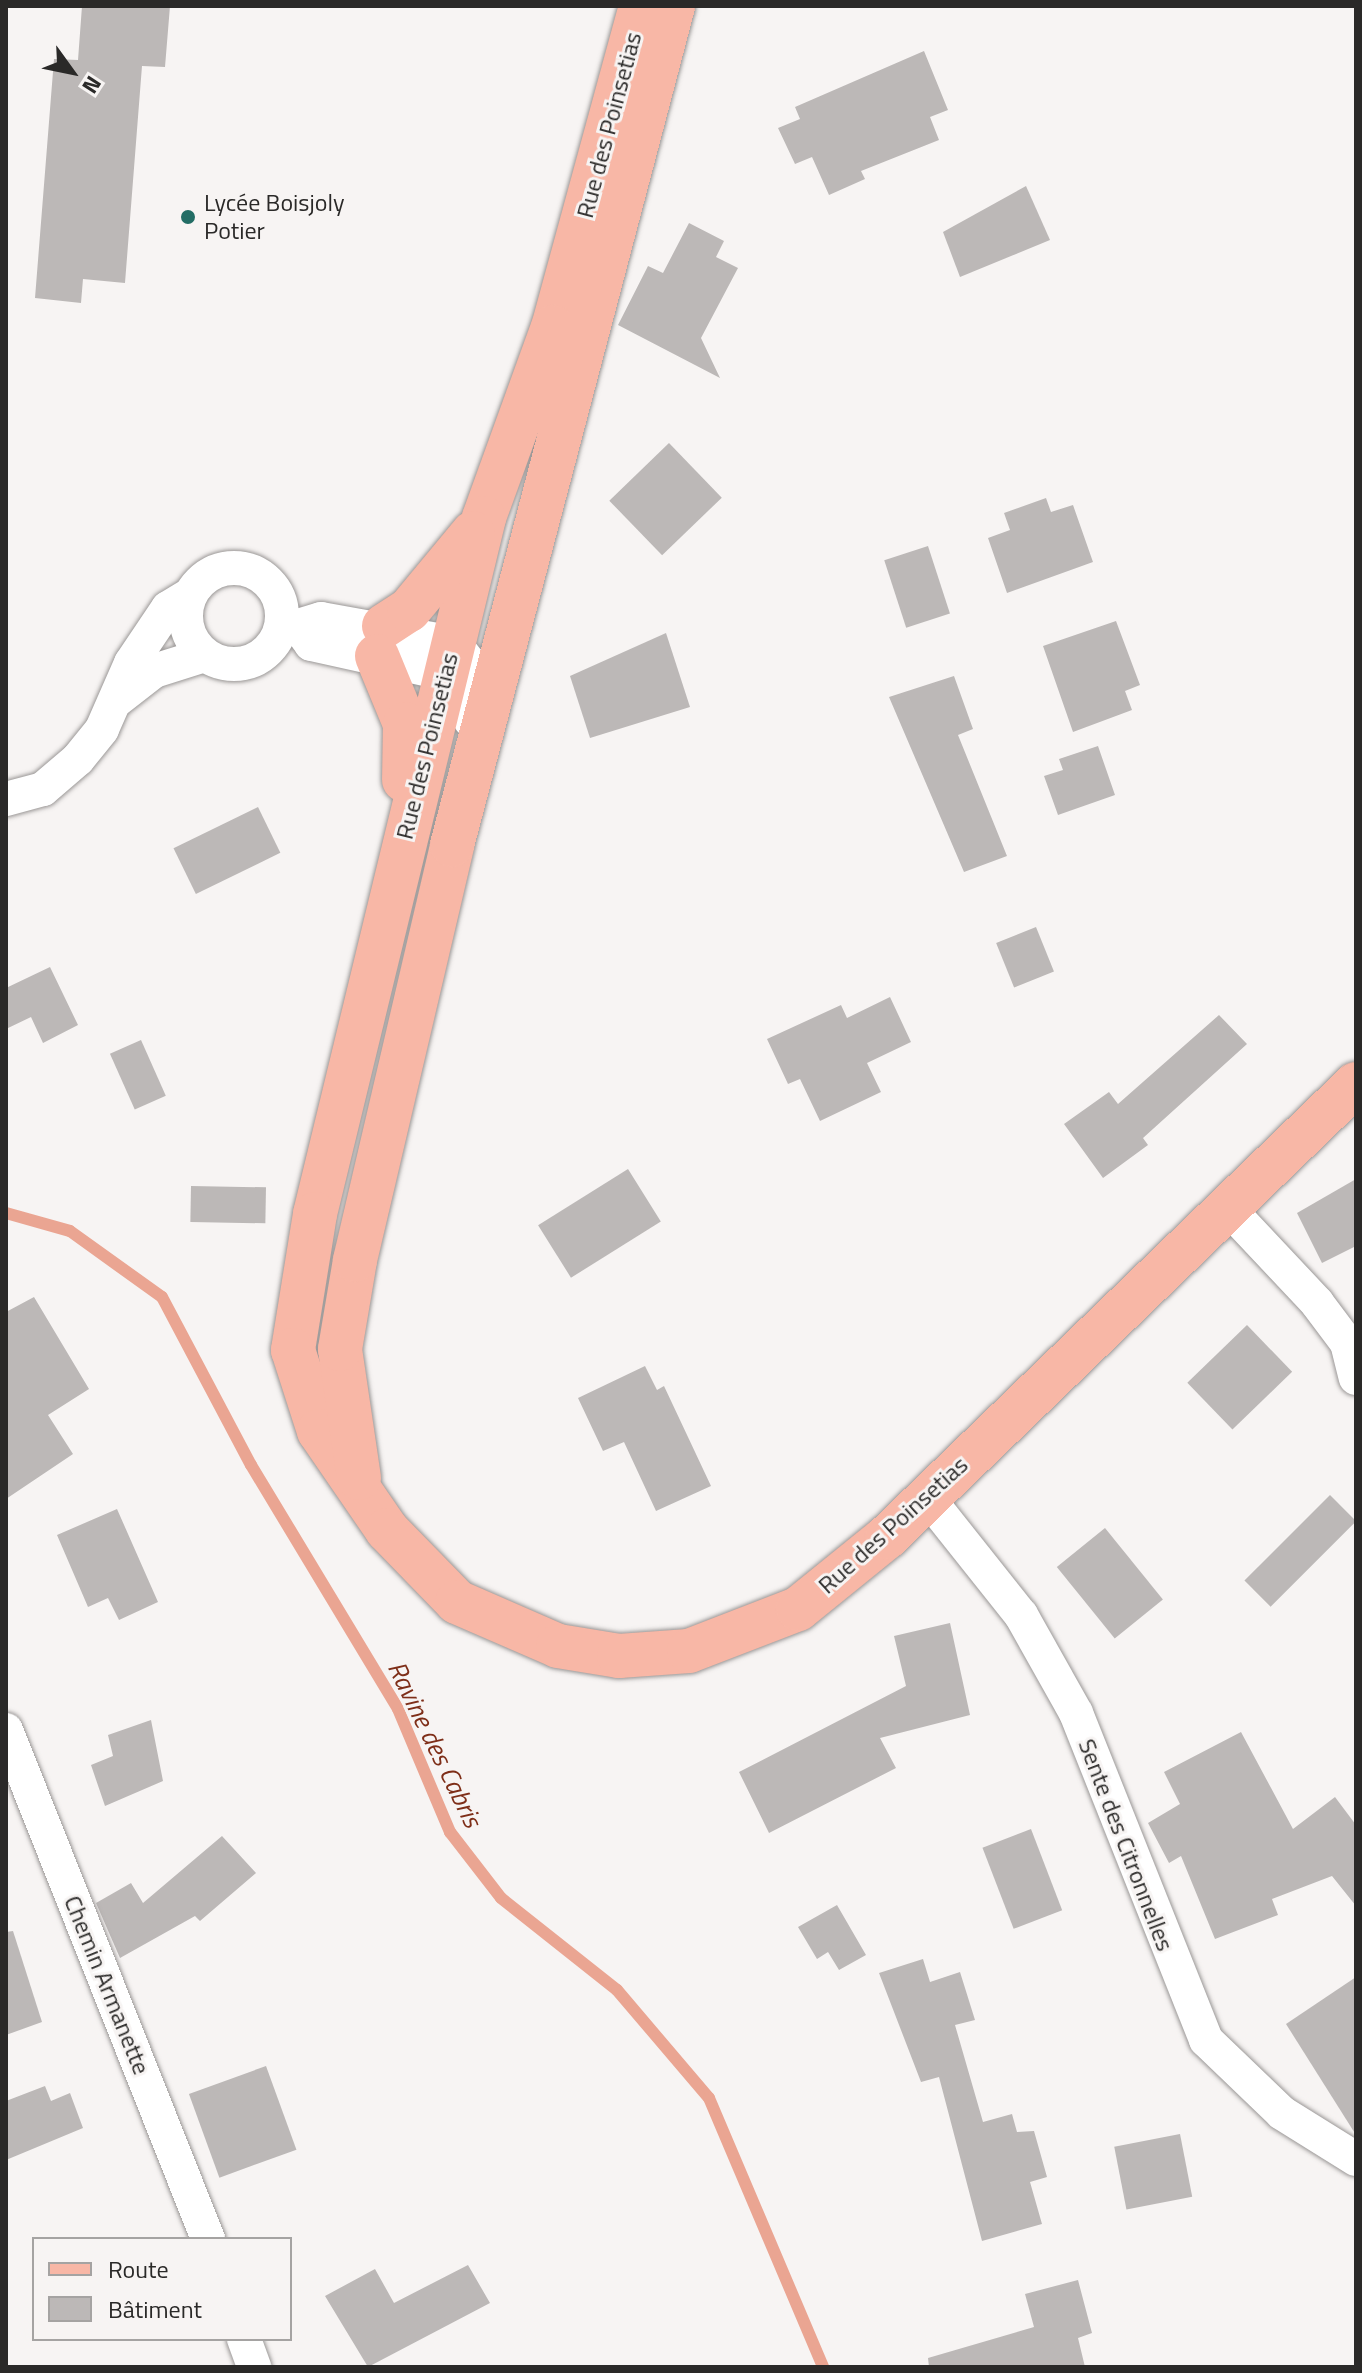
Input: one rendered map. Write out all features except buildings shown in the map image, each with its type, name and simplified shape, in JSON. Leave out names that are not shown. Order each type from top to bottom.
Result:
[{"type":"main road","name":"Rue des Poinsetias","points":[[641,6],[553,327],[484,518],[458,662],[396,867],[298,1288],[293,1350],[319,1431],[360,1485],[387,1530],[457,1602],[558,1646],[619,1656],[689,1651],[798,1609],[927,1497],[1356,1084]]},
{"type":"main road","name":"Rue des Poinsetias","points":[[360,1485],[340,1349],[452,845],[513,631],[673,6]]},
{"type":"main road","points":[[396,867],[405,724],[380,641],[441,576],[484,518]]},
{"type":"street","points":[[6,799],[43,789],[78,759],[118,699],[131,663],[168,608],[190,595],[207,575],[239,567],[269,582],[290,624]]},
{"type":"street","points":[[190,595],[188,635],[205,655],[225,664],[255,660],[290,624],[321,619],[380,641],[458,662],[513,631]]},
{"type":"street","points":[[118,699],[154,671],[205,655]]},
{"type":"street","points":[[452,845],[451,799],[475,700],[458,662]]},
{"type":"street","points":[[1227,1207],[1317,1303],[1347,1343],[1356,1378]]},
{"type":"street","name":"Sente des Citronnelles","points":[[927,1497],[1021,1615],[1076,1713],[1206,2040],[1282,2113],[1356,2159]]},
{"type":"street","name":"Chemin Armanette","points":[[6,1730],[207,2237]]},
{"type":"street","points":[[245,2341],[254,2367]]},
{"type":"waterway","name":"Ravine des Cabris","points":[[6,1213],[70,1231],[162,1297],[251,1465],[398,1709],[450,1832],[501,1898],[617,1990],[709,2098],[823,2367]]},
{"type":"place","name":"Lycée Boisjoly Potier","points":[[188,217]]}]
